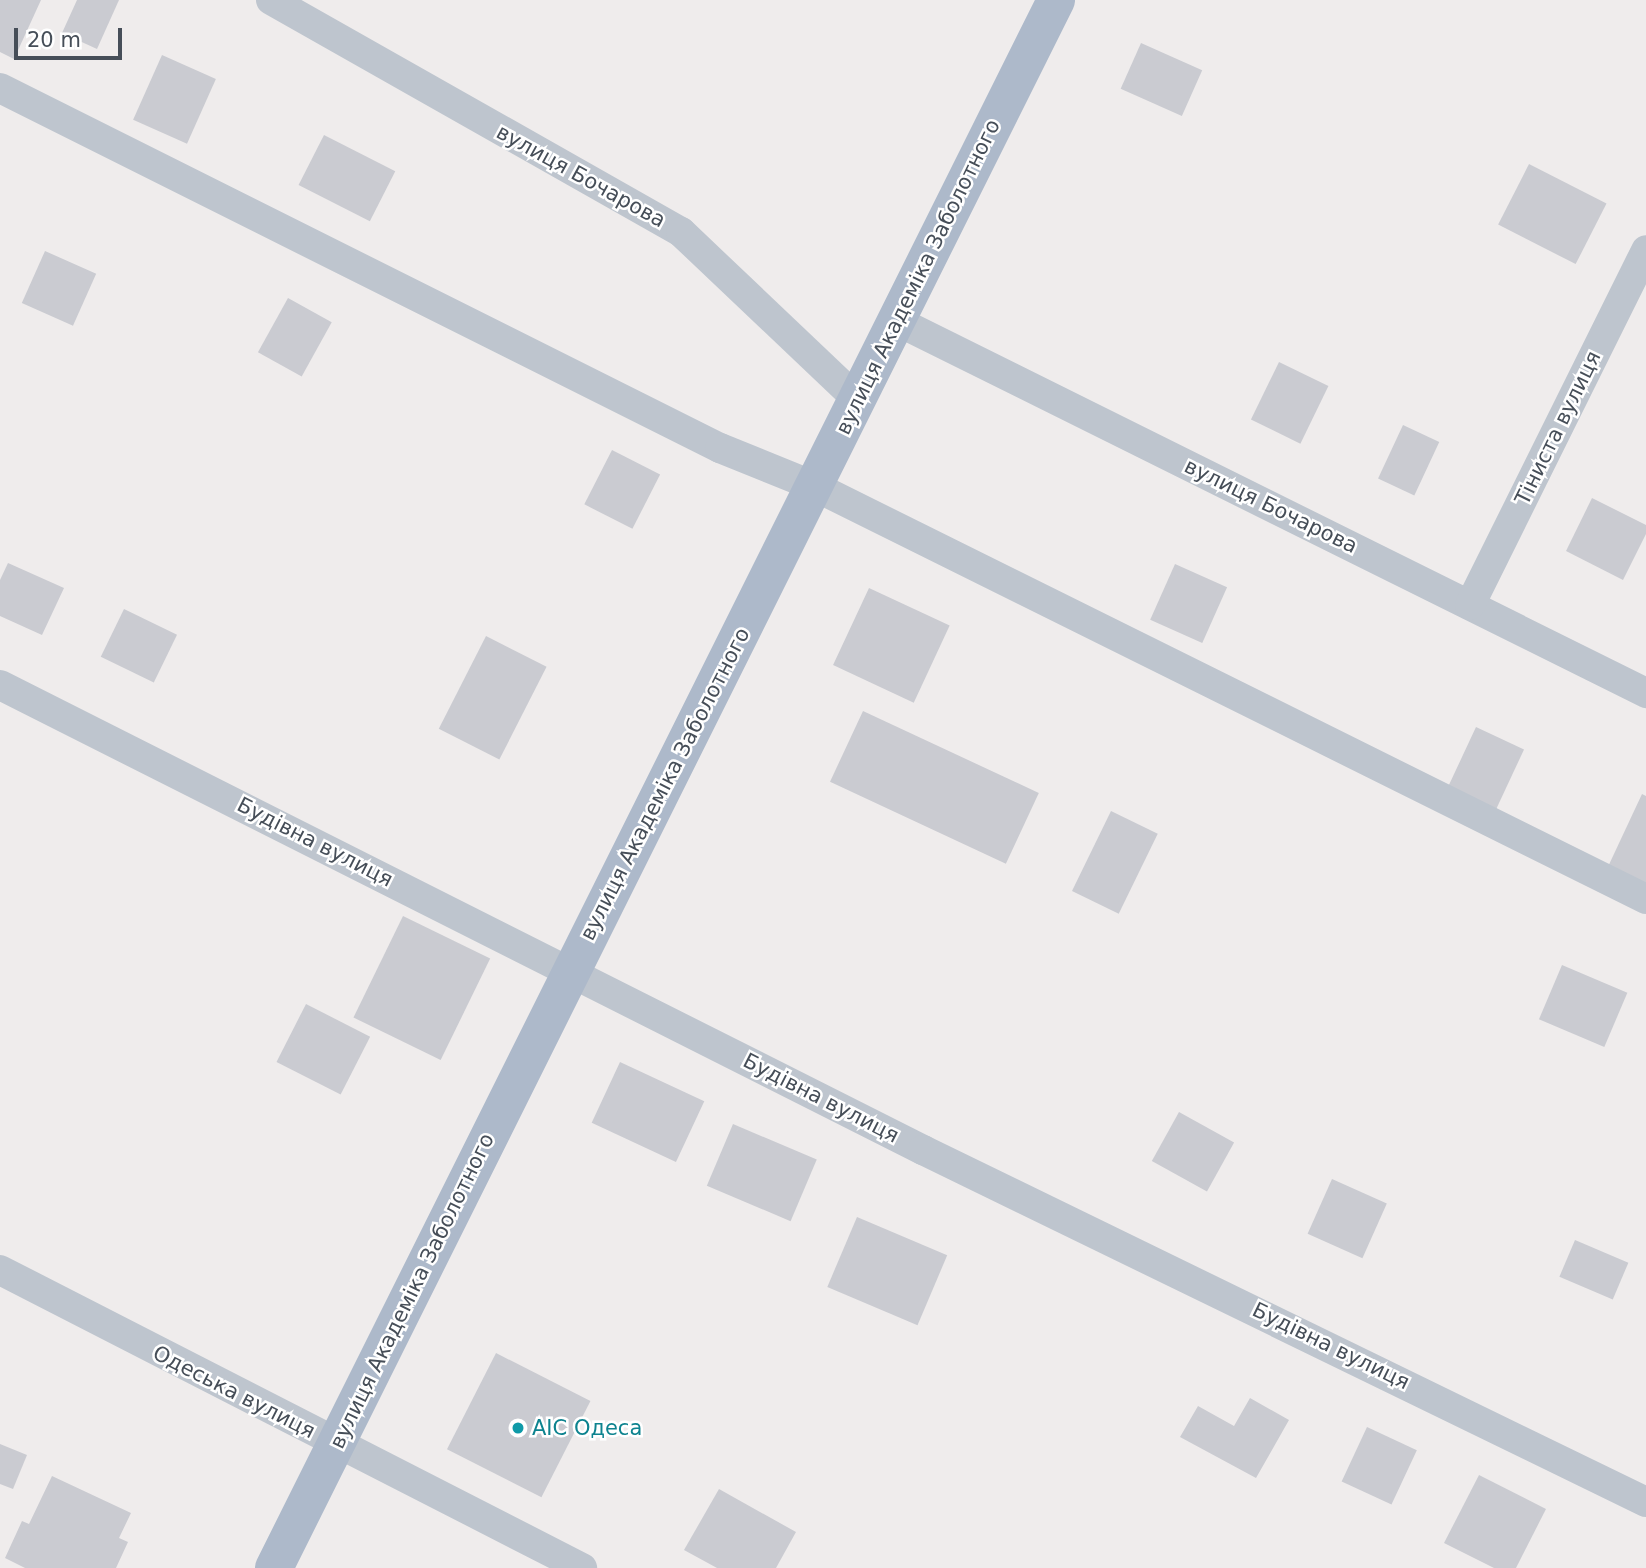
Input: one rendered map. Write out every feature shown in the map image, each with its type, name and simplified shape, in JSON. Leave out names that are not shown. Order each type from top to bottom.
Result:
[{"type":"main road","name":"вулиця Академіка Заболотного","points":[[274,1568],[1056,0]]},
{"type":"street","name":"вулиця Бочарова","points":[[271,0],[681,232],[857,399]]},
{"type":"street","points":[[0,88],[720,448],[814,486],[1646,899]]},
{"type":"street","name":"Тіниста вулиця","points":[[1470,605],[1646,250]]},
{"type":"street","name":"вулиця Бочарова","points":[[895,320],[1646,693]]},
{"type":"street","name":"Будівна вулиця","points":[[0,685],[571,970],[923,1150],[1646,1503]]},
{"type":"street","name":"Одеська вулиця","points":[[0,1270],[582,1568]]},
{"type":"building","points":[[0,0],[41,0],[14,59],[0,52]]},
{"type":"building","points":[[77,0],[119,0],[97,49],[62,33]]},
{"type":"building","points":[[1141,43],[1202,70],[1182,116],[1121,89]]},
{"type":"building","points":[[162,55],[216,79],[187,144],[133,120]]},
{"type":"building","points":[[324,135],[395,171],[370,221],[299,185]]},
{"type":"building","points":[[1529,164],[1607,203],[1576,264],[1498,225]]},
{"type":"building","points":[[45,251],[96,274],[73,326],[22,303]]},
{"type":"building","points":[[288,298],[332,322],[302,376],[258,352]]},
{"type":"building","points":[[1279,362],[1328,386],[1300,444],[1251,420]]},
{"type":"building","points":[[1403,425],[1439,442],[1414,495],[1378,478]]},
{"type":"building","points":[[612,450],[660,475],[632,529],[584,504]]},
{"type":"building","points":[[1592,498],[1646,525],[1646,534],[1623,580],[1566,551]]},
{"type":"building","points":[[8,563],[64,588],[42,635],[0,616],[0,580]]},
{"type":"building","points":[[1175,564],[1227,587],[1202,643],[1150,620]]},
{"type":"building","points":[[869,588],[950,626],[914,703],[833,665]]},
{"type":"building","points":[[124,609],[177,635],[154,682],[101,657]]},
{"type":"building","points":[[486,636],[547,667],[499,760],[439,729]]},
{"type":"building","points":[[863,711],[1039,793],[1006,864],[830,782]]},
{"type":"building","points":[[1476,727],[1524,749],[1494,814],[1446,791]]},
{"type":"building","points":[[1642,794],[1646,796],[1646,889],[1606,871]]},
{"type":"building","points":[[1111,811],[1158,834],[1119,914],[1072,891]]},
{"type":"building","points":[[403,916],[490,959],[441,1060],[353,1018]]},
{"type":"building","points":[[1562,965],[1627,993],[1604,1047],[1539,1019]]},
{"type":"building","points":[[306,1004],[370,1037],[341,1095],[276,1062]]},
{"type":"building","points":[[620,1062],[704,1101],[676,1162],[592,1123]]},
{"type":"building","points":[[1179,1112],[1234,1143],[1207,1192],[1152,1161]]},
{"type":"building","points":[[733,1124],[817,1160],[791,1221],[707,1186]]},
{"type":"building","points":[[1332,1179],[1387,1203],[1362,1258],[1308,1234]]},
{"type":"building","points":[[857,1217],[947,1255],[918,1325],[827,1287]]},
{"type":"building","points":[[1575,1240],[1628,1263],[1613,1299],[1559,1277]]},
{"type":"building","name":"АІС Одеса","points":[[496,1353],[590,1401],[541,1497],[447,1449]]},
{"type":"building","points":[[1250,1398],[1289,1420],[1256,1478],[1180,1437],[1198,1406],[1234,1426]]},
{"type":"building","points":[[1367,1427],[1417,1450],[1391,1505],[1342,1481]]},
{"type":"building","points":[[0,1444],[27,1455],[13,1489],[0,1484]]},
{"type":"building","points":[[1479,1475],[1546,1509],[1516,1568],[1494,1568],[1444,1543]]},
{"type":"building","points":[[52,1476],[131,1513],[119,1538],[128,1542],[116,1568],[25,1568],[5,1558],[22,1521],[29,1524]]},
{"type":"building","points":[[719,1489],[796,1532],[776,1568],[717,1568],[684,1550]]},
{"type":"place","name":"АІС Одеса","points":[[518,1428]]}]
